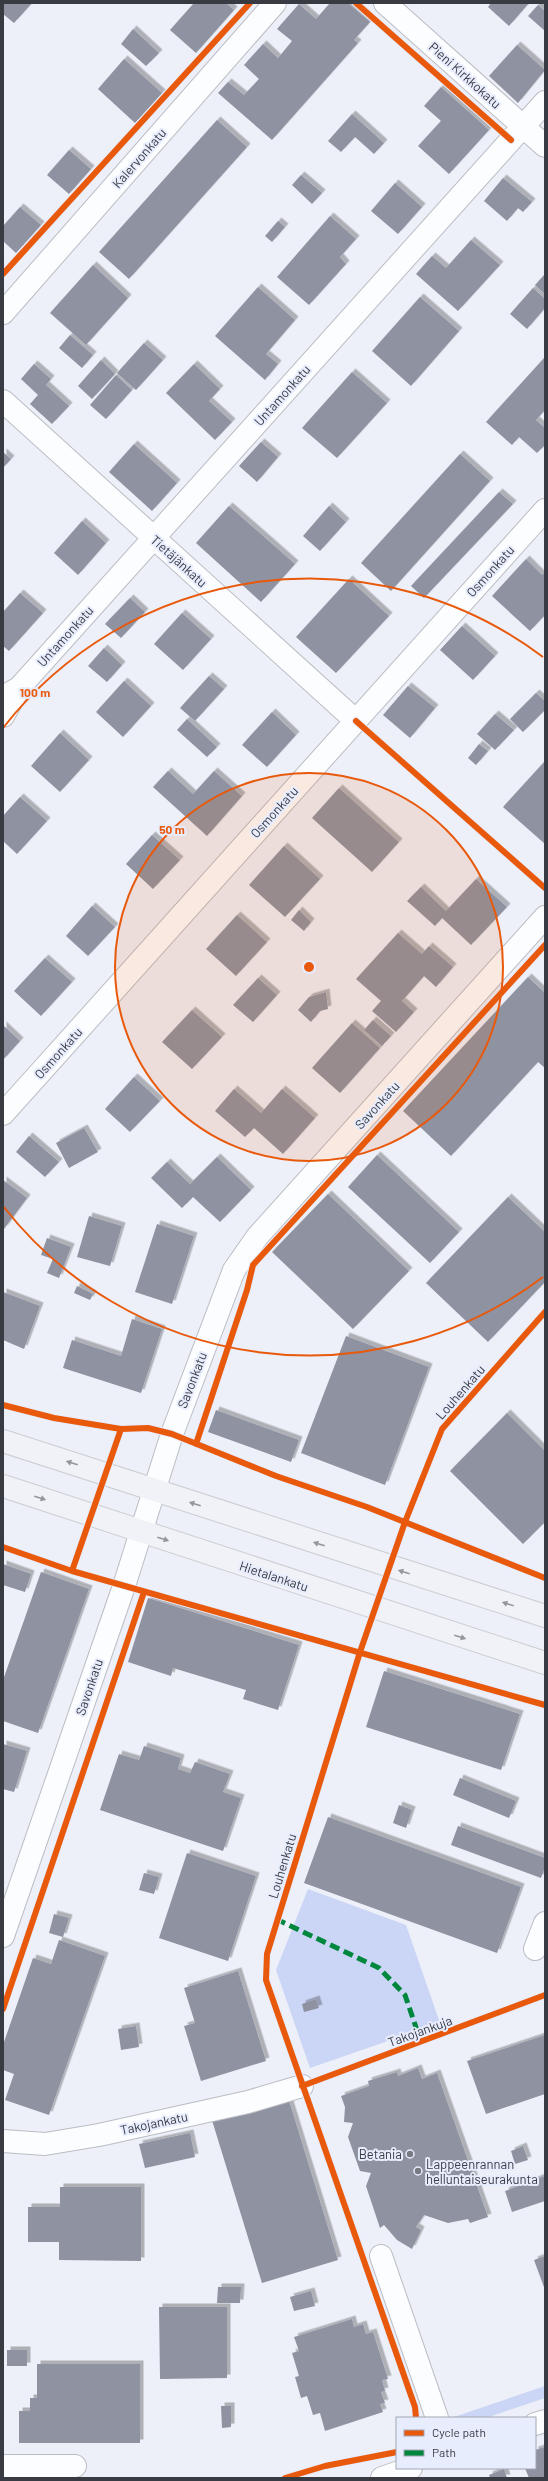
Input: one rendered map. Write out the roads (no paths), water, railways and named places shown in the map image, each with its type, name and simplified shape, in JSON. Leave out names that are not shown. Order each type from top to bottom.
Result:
[{"type":"main road","points":[[3,1441],[545,1616]]},
{"type":"main road","name":"Hietalankatu","points":[[3,1486],[342,1599],[545,1663]]},
{"type":"street","name":"Kalervonkatu","points":[[3,313],[275,3]]},
{"type":"street","name":"Pieni Kirkkokatu","points":[[385,3],[545,146]]},
{"type":"street","name":"Untamonkatu","points":[[3,716],[11,693],[154,538],[545,102]]},
{"type":"street","name":"Tietäjänkatu","points":[[3,401],[356,721]]},
{"type":"street","name":"Osmonkatu","points":[[3,1114],[545,510]]},
{"type":"street","name":"Savonkatu","points":[[3,1936],[8,1904],[124,1586],[153,1490],[234,1270],[257,1237],[545,918]]},
{"type":"street","points":[[535,1949],[545,1923]]},
{"type":"street","name":"Takojankatu","points":[[3,2141],[45,2144],[99,2135],[248,2102],[302,2086]]},
{"type":"street","points":[[381,2256],[437,2417]]},
{"type":"street","points":[[3,2466],[75,2466]]},
{"type":"street","points":[[382,2478],[408,2469]]},
{"type":"place","name":"Betania","points":[[410,2154]]},
{"type":"place","name":"Lappeenrannan helluntaiseurakunta","points":[[418,2171]]}]
